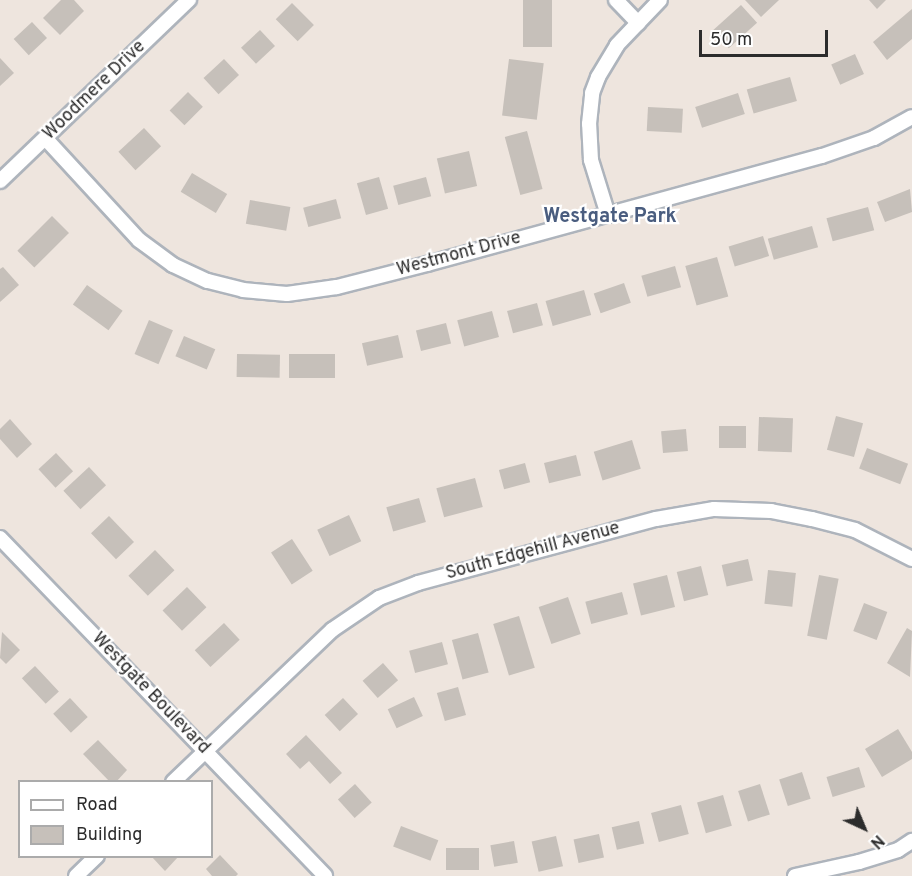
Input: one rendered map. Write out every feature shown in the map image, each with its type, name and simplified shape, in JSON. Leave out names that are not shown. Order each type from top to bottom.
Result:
[{"type":"street","name":"Woodmere Drive","points":[[0,181],[189,0]]},
{"type":"street","points":[[616,0],[638,23]]},
{"type":"street","points":[[608,216],[591,160],[589,124],[592,93],[598,77],[617,45],[660,0]]},
{"type":"street","name":"Westmont Drive","points":[[46,139],[114,214],[154,252],[190,274],[243,290],[287,294],[320,290],[608,216],[822,156],[874,138],[912,117]]},
{"type":"street","name":"South Edgehill Avenue","points":[[174,780],[304,654],[364,607],[397,590],[656,519],[714,509],[771,511],[812,519],[855,530],[912,559]]},
{"type":"street","name":"Westgate Boulevard","points":[[0,538],[324,876]]},
{"type":"street","points":[[795,876],[859,862],[898,850],[912,841]]},
{"type":"street","points":[[76,876],[95,858]]},
{"type":"building","points":[[61,0],[74,0],[84,11],[60,35],[43,18]]},
{"type":"building","points":[[523,0],[552,0],[552,47],[523,47]]},
{"type":"building","points":[[745,0],[779,0],[761,17]]},
{"type":"building","points":[[869,0],[886,0],[877,9]]},
{"type":"building","points":[[292,3],[314,25],[298,41],[276,19]]},
{"type":"building","points":[[741,5],[757,23],[729,48],[713,30]]},
{"type":"building","points":[[912,9],[912,39],[887,60],[873,42]]},
{"type":"building","points":[[32,22],[47,38],[29,55],[14,39]]},
{"type":"building","points":[[260,30],[275,46],[256,64],[241,48]]},
{"type":"building","points":[[855,54],[864,74],[840,85],[831,65]]},
{"type":"building","points":[[0,58],[14,73],[0,86]]},
{"type":"building","points":[[224,59],[239,75],[219,94],[204,78]]},
{"type":"building","points":[[509,59],[544,63],[537,120],[502,116]]},
{"type":"building","points":[[790,77],[797,101],[754,113],[747,89]]},
{"type":"building","points":[[188,92],[203,107],[184,125],[170,110]]},
{"type":"building","points":[[738,93],[745,114],[702,128],[695,107]]},
{"type":"building","points":[[648,107],[683,109],[682,133],[647,131]]},
{"type":"building","points":[[144,128],[161,146],[135,170],[118,152]]},
{"type":"building","points":[[527,131],[543,189],[520,195],[505,137]]},
{"type":"building","points":[[469,151],[477,186],[445,194],[437,158]]},
{"type":"building","points":[[192,173],[227,194],[216,213],[181,192]]},
{"type":"building","points":[[379,177],[388,209],[366,215],[357,183]]},
{"type":"building","points":[[426,177],[431,196],[398,205],[393,186]]},
{"type":"building","points":[[910,189],[912,212],[885,222],[877,202]]},
{"type":"building","points":[[336,199],[341,218],[308,227],[303,208]]},
{"type":"building","points":[[250,200],[290,207],[286,231],[246,224]]},
{"type":"building","points":[[868,207],[874,230],[833,241],[826,218]]},
{"type":"building","points":[[52,216],[69,233],[34,268],[17,251]]},
{"type":"building","points":[[812,226],[818,247],[774,260],[768,239]]},
{"type":"building","points":[[763,236],[769,256],[735,267],[729,247]]},
{"type":"building","points":[[717,257],[728,296],[697,306],[685,266]]},
{"type":"building","points":[[675,266],[681,287],[647,297],[641,276]]},
{"type":"building","points":[[3,267],[19,285],[0,302],[0,269]]},
{"type":"building","points":[[624,283],[631,303],[601,313],[594,293]]},
{"type":"building","points":[[87,285],[123,311],[108,330],[73,304]]},
{"type":"building","points":[[584,290],[591,315],[553,326],[546,301]]},
{"type":"building","points":[[537,303],[543,325],[513,333],[507,311]]},
{"type":"building","points":[[492,311],[499,337],[464,346],[457,320]]},
{"type":"building","points":[[149,320],[173,330],[158,364],[135,354]]},
{"type":"building","points":[[446,323],[451,343],[421,351],[416,330]]},
{"type":"building","points":[[398,335],[403,357],[367,366],[362,343]]},
{"type":"building","points":[[184,336],[215,349],[207,370],[175,356]]},
{"type":"building","points":[[237,354],[280,355],[280,378],[237,377]]},
{"type":"building","points":[[289,354],[335,354],[335,378],[289,378]]},
{"type":"building","points":[[836,416],[863,423],[854,457],[827,450]]},
{"type":"building","points":[[759,417],[793,418],[792,452],[758,451]]},
{"type":"building","points":[[10,419],[32,444],[17,458],[0,439],[0,429]]},
{"type":"building","points":[[719,426],[746,426],[746,448],[719,448]]},
{"type":"building","points":[[686,429],[688,451],[663,453],[661,431]]},
{"type":"building","points":[[632,440],[641,469],[603,480],[594,452]]},
{"type":"building","points":[[867,448],[908,464],[900,484],[859,469]]},
{"type":"building","points":[[56,453],[73,471],[55,488],[38,469]]},
{"type":"building","points":[[576,455],[581,475],[549,483],[544,463]]},
{"type":"building","points":[[525,463],[530,482],[504,489],[499,470]]},
{"type":"building","points":[[89,467],[106,485],[80,509],[63,491]]},
{"type":"building","points":[[475,478],[483,507],[444,517],[436,488]]},
{"type":"building","points":[[419,498],[426,522],[393,531],[386,507]]},
{"type":"building","points":[[349,515],[361,541],[330,556],[317,530]]},
{"type":"building","points":[[109,516],[134,542],[116,559],[91,533]]},
{"type":"building","points":[[292,539],[313,571],[292,584],[271,553]]},
{"type":"building","points":[[155,550],[174,570],[148,596],[128,576]]},
{"type":"building","points":[[748,559],[753,580],[727,587],[722,565]]},
{"type":"building","points":[[701,566],[708,595],[684,601],[677,572]]},
{"type":"building","points":[[768,570],[796,573],[792,607],[764,604]]},
{"type":"building","points":[[667,575],[675,607],[641,615],[633,583]]},
{"type":"building","points":[[819,575],[839,579],[827,640],[807,636]]},
{"type":"building","points":[[187,587],[206,607],[182,631],[163,611]]},
{"type":"building","points":[[622,592],[628,614],[591,624],[585,602]]},
{"type":"building","points":[[568,597],[581,634],[551,644],[539,607]]},
{"type":"building","points":[[864,603],[887,612],[877,640],[853,631]]},
{"type":"building","points":[[519,616],[535,668],[509,676],[493,624]]},
{"type":"building","points":[[224,623],[240,640],[210,667],[195,650]]},
{"type":"building","points":[[907,628],[912,631],[910,677],[887,663]]},
{"type":"building","points":[[2,632],[20,650],[6,664],[0,658]]},
{"type":"building","points":[[478,633],[489,673],[463,680],[452,640]]},
{"type":"building","points":[[442,642],[448,664],[415,673],[409,651]]},
{"type":"building","points":[[383,663],[398,680],[378,698],[363,681]]},
{"type":"building","points":[[35,666],[59,692],[46,704],[22,678]]},
{"type":"building","points":[[458,687],[466,715],[445,721],[437,693]]},
{"type":"building","points":[[414,697],[423,716],[397,728],[388,709]]},
{"type":"building","points":[[70,698],[88,717],[71,733],[53,714]]},
{"type":"building","points":[[343,698],[358,714],[340,731],[325,715]]},
{"type":"building","points":[[898,729],[912,752],[912,759],[882,777],[865,749]]},
{"type":"building","points":[[306,735],[342,773],[330,784],[309,761],[300,769],[286,754]]},
{"type":"building","points":[[98,740],[127,770],[118,780],[108,780],[83,754]]},
{"type":"building","points":[[859,767],[865,787],[833,797],[826,777]]},
{"type":"building","points":[[802,772],[811,799],[788,806],[779,779]]},
{"type":"building","points":[[355,784],[372,803],[355,818],[338,799]]},
{"type":"building","points":[[760,784],[770,814],[748,822],[738,791]]},
{"type":"building","points":[[723,795],[732,826],[706,833],[697,802]]},
{"type":"building","points":[[681,805],[689,834],[659,842],[651,813]]},
{"type":"building","points":[[639,821],[644,843],[617,850],[612,827]]},
{"type":"building","points":[[401,826],[438,840],[430,861],[393,847]]},
{"type":"building","points":[[599,834],[604,857],[579,863],[574,839]]},
{"type":"building","points":[[556,836],[563,866],[539,872],[532,842]]},
{"type":"building","points":[[514,841],[518,863],[494,867],[490,845]]},
{"type":"building","points":[[446,848],[479,848],[479,870],[446,870]]},
{"type":"building","points":[[220,855],[238,874],[236,876],[212,876],[206,869]]},
{"type":"building","points":[[153,858],[177,858],[165,871]]},
{"type":"district","name":"Westgate Park","points":[[610,217]]}]
